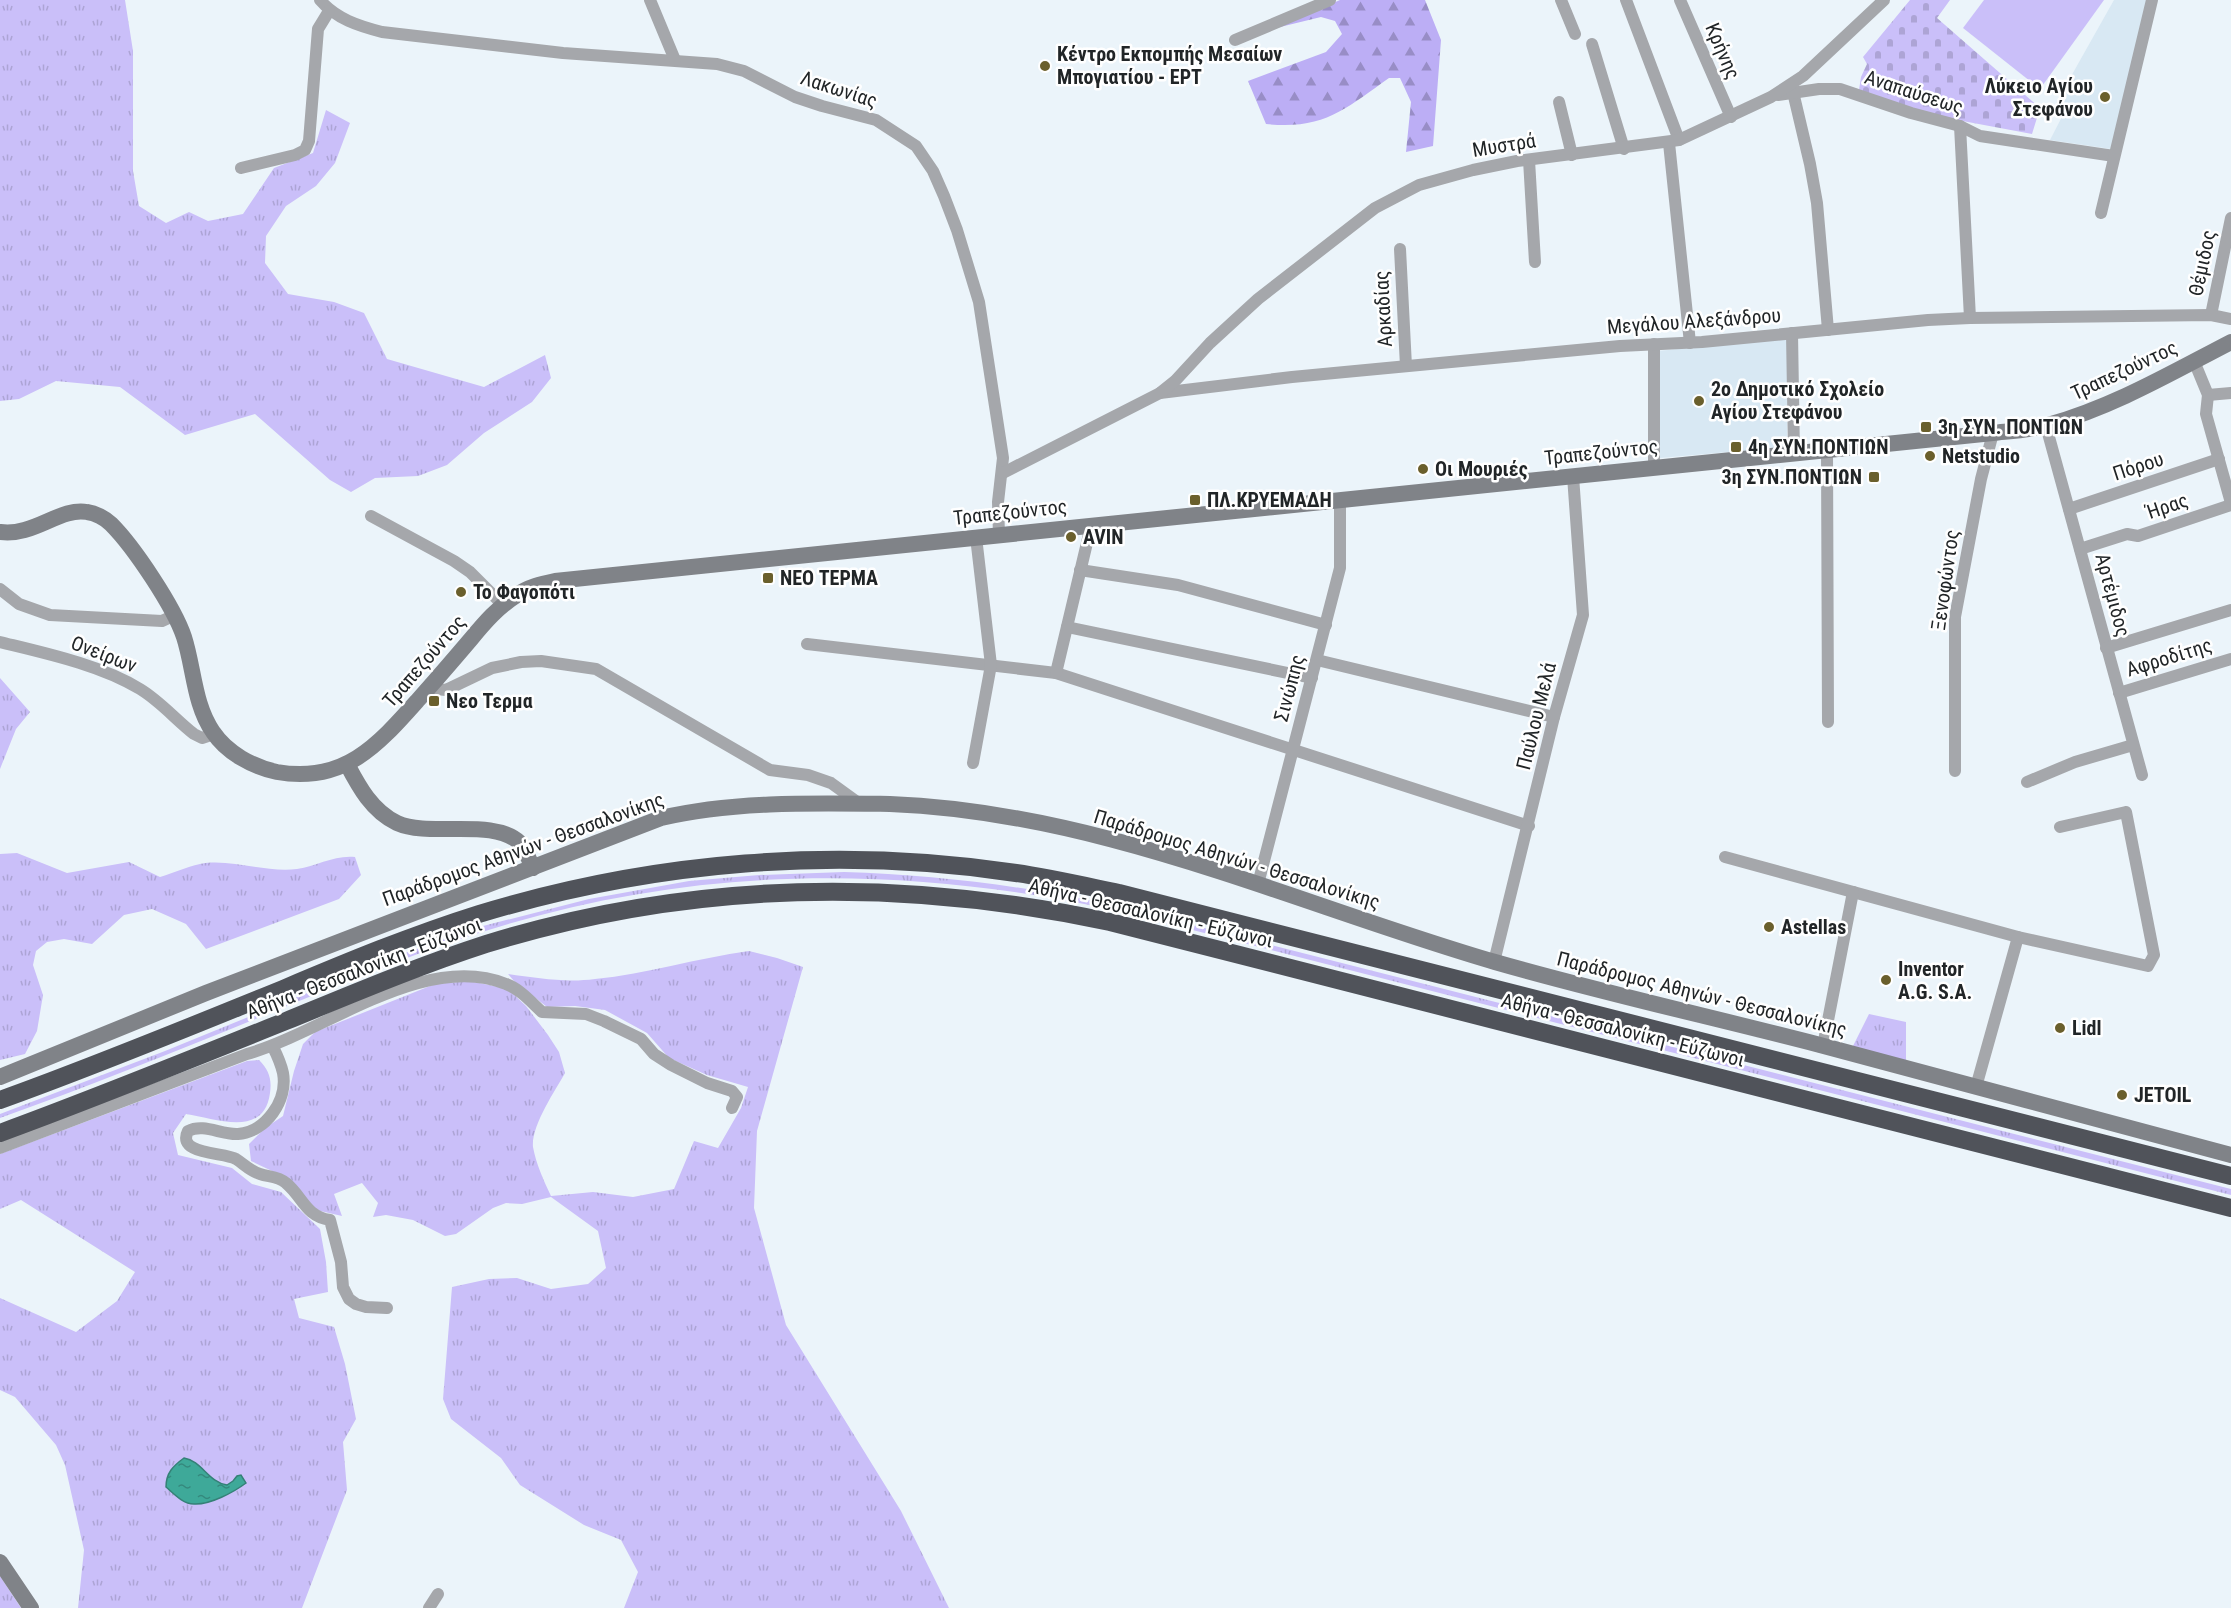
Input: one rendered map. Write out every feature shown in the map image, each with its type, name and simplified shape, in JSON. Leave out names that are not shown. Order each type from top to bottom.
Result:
[{"type":"highway","name":"Αθήνα - Θεσσαλονίκη - Εύζωνοι","points":[[0,1100],[150,1043],[401,940],[480,914],[587,887],[689,868],[759,862],[869,860],[1015,873],[1119,893],[2231,1176]]},
{"type":"highway","name":"Αθήνα - Θεσσαλονίκη - Εύζωνοι","points":[[0,1132],[86,1101],[413,969],[489,944],[573,921],[681,900],[760,892],[845,890],[989,901],[1110,922],[2231,1208]]},
{"type":"main road","name":"Τραπεζούντος","points":[[0,532],[23,531],[78,512],[94,514],[110,524],[122,537],[175,615],[189,653],[205,717],[214,734],[239,756],[264,769],[306,774],[322,772],[347,764],[368,752],[384,739],[491,615],[527,589],[570,578],[1794,454],[2046,426],[2134,392],[2231,342]]},
{"type":"main road","points":[[347,764],[370,802],[398,823],[412,827],[490,831],[507,835],[524,848],[533,868]]},
{"type":"main road","name":"Παράδρομος Αθηνών - Θεσσαλονίκης","points":[[0,1077],[216,988],[646,823],[679,814],[738,807],[914,805],[1062,828],[1163,854],[1494,962],[1823,1046],[2231,1155]]},
{"type":"main road","points":[[0,1562],[31,1608]]},
{"type":"street","name":"Λακωνίας","points":[[320,0],[329,10],[354,24],[382,32],[563,53],[717,64],[744,71],[795,97],[876,120],[899,134],[919,150],[933,171],[957,230],[979,302],[1003,458],[998,502],[999,535]]},
{"type":"street","points":[[650,0],[675,60]]},
{"type":"street","points":[[1235,40],[1330,0]]},
{"type":"street","points":[[1561,0],[1575,34]]},
{"type":"street","points":[[1626,0],[1674,142],[1690,343]]},
{"type":"street","name":"Κρήνης","points":[[1680,0],[1731,117]]},
{"type":"street","name":"Μυστρά","points":[[1160,393],[1258,299],[1375,208],[1419,185],[1485,167],[1674,142],[1771,97],[1818,64],[1884,0]]},
{"type":"street","points":[[2101,213],[2152,0]]},
{"type":"street","points":[[241,168],[295,155],[304,150],[309,141],[318,29],[329,10]]},
{"type":"street","points":[[1593,44],[1624,148]]},
{"type":"street","name":"Αναπαύσεως","points":[[1771,97],[1793,92],[1840,89],[1911,113],[1960,126],[1980,136],[2114,156]]},
{"type":"street","points":[[1793,92],[1817,203],[1828,330]]},
{"type":"street","points":[[1560,102],[1572,155]]},
{"type":"street","points":[[1960,126],[1970,318]]},
{"type":"street","points":[[1529,160],[1535,262]]},
{"type":"street","name":"Θέμιδος","points":[[2211,315],[2231,218]]},
{"type":"street","name":"Αρκαδίας","points":[[1400,249],[1406,366]]},
{"type":"street","name":"Μεγάλου Αλεξάνδρου","points":[[1160,393],[1292,377],[1620,346],[1690,343],[1970,318],[2211,315],[2231,319]]},
{"type":"street","points":[[1792,333],[1794,454]]},
{"type":"street","points":[[1654,344],[1654,468]]},
{"type":"street","points":[[2194,361],[2208,396],[2206,414],[2231,504]]},
{"type":"street","points":[[1003,473],[1160,393]]},
{"type":"street","points":[[2208,396],[2231,393]]},
{"type":"street","name":"Αρτέμιδος","points":[[2046,426],[2142,775]]},
{"type":"street","name":"Ξενοφώντος","points":[[1955,771],[1955,617],[1993,433]]},
{"type":"street","points":[[1827,450],[1828,722]]},
{"type":"street","name":"Πόρου","points":[[2068,509],[2219,459]]},
{"type":"street","name":"Παύλου Μελά","points":[[1494,962],[1554,717],[1583,615],[1573,476]]},
{"type":"street","name":"Σινώπης","points":[[1258,884],[1340,568],[1340,500]]},
{"type":"street","name":"Ήρας","points":[[2080,549],[2127,534],[2138,536],[2231,504]]},
{"type":"street","points":[[371,516],[454,561],[470,572],[503,605]]},
{"type":"street","points":[[1056,673],[1091,526]]},
{"type":"street","points":[[973,763],[991,665],[976,537]]},
{"type":"street","points":[[1080,570],[1178,585],[1326,625]]},
{"type":"street","points":[[0,589],[19,604],[50,615],[162,621],[175,615]]},
{"type":"street","points":[[2106,648],[2231,610]]},
{"type":"street","points":[[1067,627],[1312,678]]},
{"type":"street","name":"Ονείρων","points":[[0,642],[48,654],[121,678],[143,690],[194,734],[202,738],[214,734]]},
{"type":"street","points":[[807,644],[1056,673],[1529,826]]},
{"type":"street","name":"Αφροδίτης","points":[[2119,693],[2231,659]]},
{"type":"street","points":[[1317,660],[1554,717]]},
{"type":"street","points":[[430,686],[436,690],[446,690],[492,668],[521,662],[541,661],[596,669],[770,770],[808,775],[831,783],[860,804]]},
{"type":"street","points":[[2027,782],[2075,762],[2133,745]]},
{"type":"street","points":[[1725,857],[2018,937],[2148,966],[2154,955],[2126,812],[2060,827]]},
{"type":"street","points":[[1823,1046],[1853,892]]},
{"type":"street","points":[[1976,1087],[2018,937]]},
{"type":"street","points":[[0,1148],[247,1054],[273,1047],[366,1003],[425,981],[458,975],[508,984],[542,1012],[586,1014],[604,1021],[641,1039],[654,1054],[690,1076],[732,1091],[737,1097],[732,1108]]},
{"type":"street","points":[[273,1047],[283,1074],[284,1084],[277,1107],[270,1117],[250,1130],[238,1134],[195,1127],[188,1131],[186,1140],[197,1150],[234,1158],[259,1174],[274,1176],[285,1182],[306,1208],[319,1218],[330,1220],[339,1252],[344,1287],[349,1299],[366,1307],[387,1308]]},
{"type":"street","points":[[429,1608],[438,1594]]},
{"type":"shaded area","points":[[2114,0],[2148,0],[2111,149],[2050,140],[2066,109],[2056,103]]},
{"type":"shaded area","name":"2ο Δημοτικό Σχολείο Αγίου Στεφάνου","points":[[1787,338],[1787,447],[1660,458],[1658,351]]},
{"type":"green space","points":[[0,0],[125,0],[133,51],[133,171],[139,206],[166,223],[189,212],[208,221],[243,214],[274,168],[313,153],[326,110],[350,123],[335,163],[316,186],[286,206],[266,236],[265,263],[288,294],[334,302],[364,313],[387,359],[484,387],[545,355],[551,378],[532,402],[484,433],[447,465],[418,476],[375,478],[351,492],[330,480],[255,414],[185,435],[120,387],[56,381],[19,399],[0,401]]},
{"type":"green space","points":[[1340,0],[1425,0],[1441,40],[1433,146],[1406,152],[1411,102],[1400,78],[1389,78],[1346,108],[1319,120],[1304,124],[1266,124],[1248,81],[1326,52],[1342,34],[1335,21],[1321,17],[1276,28]]},
{"type":"green space","points":[[1910,0],[1950,0],[1937,18],[2040,108],[2032,134],[1936,116],[1859,90],[1861,77],[1867,64],[1863,57]]},
{"type":"green space","points":[[1984,0],[2104,0],[2040,89],[1963,28]]},
{"type":"green space","points":[[0,678],[30,712],[16,729],[0,769]]},
{"type":"green space","points":[[17,853],[67,873],[129,862],[160,877],[195,865],[211,863],[285,870],[304,868],[333,859],[355,857],[361,875],[339,899],[206,949],[186,924],[152,909],[124,915],[92,944],[64,939],[47,942],[36,951],[33,965],[43,995],[37,1031],[25,1054],[0,1060],[0,854]]},
{"type":"green space","points":[[844,872],[980,882],[1114,905],[2231,1189],[2231,1195],[1114,910],[1034,895],[954,885],[875,879],[796,879],[718,883],[640,894],[561,910],[482,932],[373,971],[133,1068],[0,1118],[0,1114],[165,1051],[405,953],[483,926],[589,899],[689,881],[759,875]]},
{"type":"green space","points":[[749,951],[803,967],[757,1131],[754,1208],[786,1325],[901,1511],[949,1608],[624,1608],[638,1572],[621,1540],[584,1525],[520,1485],[501,1458],[451,1419],[443,1399],[452,1287],[489,1279],[517,1278],[551,1289],[588,1284],[606,1268],[598,1231],[551,1197],[522,1204],[506,1203],[493,1208],[456,1234],[445,1236],[413,1220],[386,1215],[373,1217],[378,1203],[362,1183],[334,1194],[342,1216],[316,1210],[289,1179],[251,1161],[249,1144],[265,1128],[283,1116],[303,1044],[315,1032],[435,984],[470,981],[508,989],[526,1006],[559,1052],[565,1073],[545,1109],[533,1139],[536,1160],[551,1196],[593,1192],[633,1197],[674,1189],[694,1141],[718,1148],[741,1108],[748,1087],[707,1075],[669,1058],[647,1033],[605,1010],[575,1006],[547,1007],[508,974],[552,980],[584,980],[634,974]]},
{"type":"green space","points":[[1869,1014],[1906,1022],[1906,1063],[1852,1048]]},
{"type":"green space","points":[[259,1060],[269,1075],[271,1088],[266,1107],[258,1116],[248,1121],[237,1122],[186,1114],[173,1133],[178,1155],[232,1168],[252,1184],[281,1192],[320,1229],[328,1292],[294,1299],[299,1318],[334,1327],[345,1364],[356,1419],[343,1442],[347,1490],[302,1608],[78,1608],[84,1550],[65,1465],[56,1445],[15,1397],[0,1390],[0,1298],[76,1332],[117,1301],[135,1272],[21,1200],[0,1209],[0,1154],[247,1061]]},
{"type":"green space","points":[[0,1576],[21,1608],[0,1608]]},
{"type":"water","points":[[184,1458],[196,1463],[220,1483],[227,1485],[241,1475],[246,1483],[214,1500],[200,1504],[186,1502],[166,1487],[171,1470]]},
{"type":"place","name":"Κέντρο Εκπομπής Μεσαίων Μπογιατίου - ΕΡΤ","points":[[1045,66]]},
{"type":"place","name":"Λύκειο Αγίου Στεφάνου","points":[[2105,97]]},
{"type":"place","name":"2ο Δημοτικό Σχολείο Αγίου Στεφάνου","points":[[1699,401]]},
{"type":"place","name":"3η ΣΥΝ. ΠΟΝΤΙΩΝ","points":[[1926,427]]},
{"type":"place","name":"4η ΣΥΝ.ΠΟΝΤΙΩΝ","points":[[1736,447]]},
{"type":"place","name":"Netstudio","points":[[1930,456]]},
{"type":"place","name":"Οι Μουριές","points":[[1423,469]]},
{"type":"place","name":"3η ΣΥΝ.ΠΟΝΤΙΩΝ","points":[[1874,477]]},
{"type":"place","name":"ΠΛ.ΚΡΥΕΜΑΔΗ","points":[[1195,500]]},
{"type":"place","name":"AVIN","points":[[1071,537]]},
{"type":"place","name":"ΝΕΟ ΤΕΡΜΑ","points":[[768,578]]},
{"type":"place","name":"Το Φαγοπότι","points":[[461,592]]},
{"type":"place","name":"Νεο Τερμα","points":[[434,701]]},
{"type":"place","name":"Astellas","points":[[1769,927]]},
{"type":"place","name":"Inventor A.G. S.A.","points":[[1886,980]]},
{"type":"place","name":"Lidl","points":[[2060,1028]]},
{"type":"place","name":"JETOIL","points":[[2122,1095]]}]
